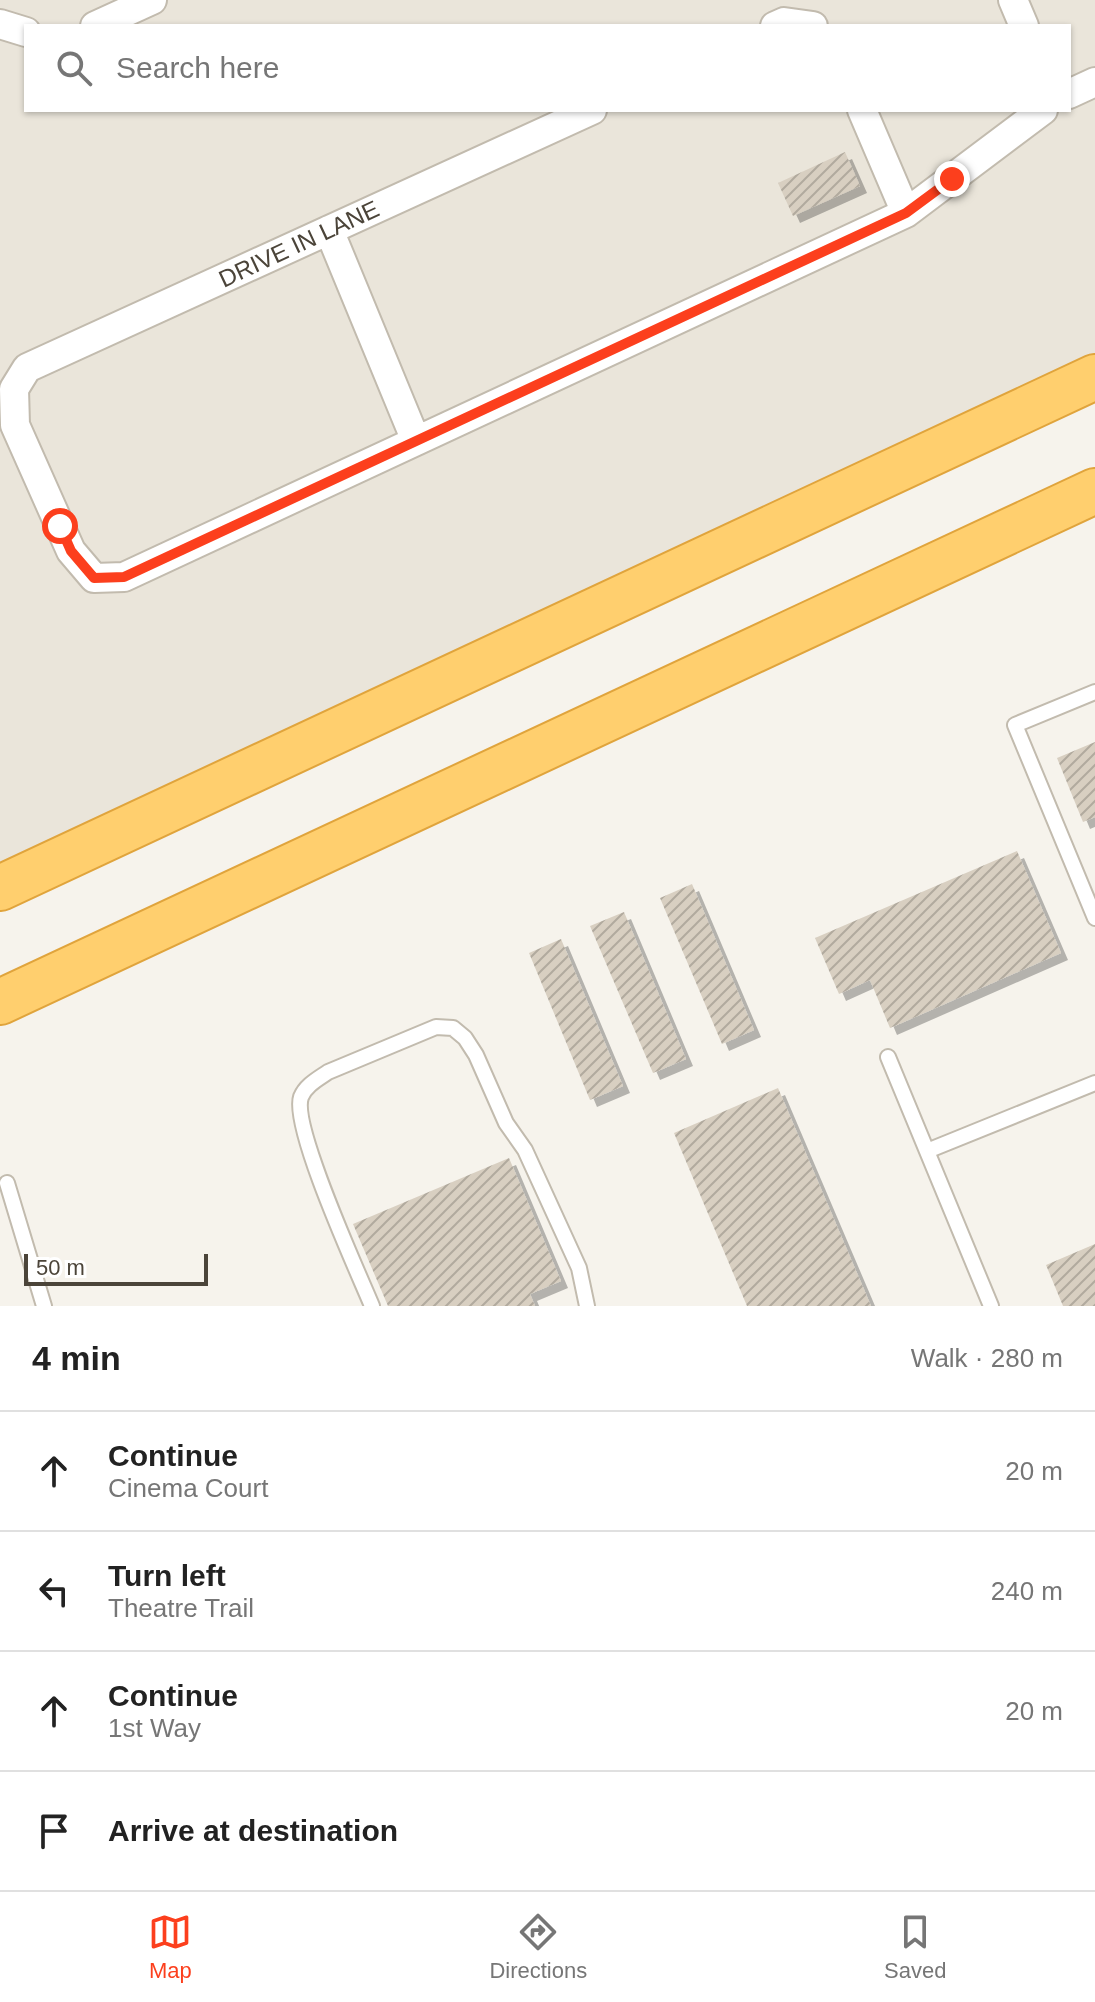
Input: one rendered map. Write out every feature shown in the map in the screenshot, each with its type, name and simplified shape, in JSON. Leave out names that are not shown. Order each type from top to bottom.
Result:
[{"type":"highway","points":[[0,888],[1093,377]]},
{"type":"highway","points":[[0,1002],[1095,491]]},
{"type":"street","points":[[99,24],[152,0]]},
{"type":"street","points":[[1013,0],[1023,24]]},
{"type":"street","points":[[780,24],[811,24]]},
{"type":"street","points":[[1071,93],[1095,82]]},
{"type":"street","name":"DRIVE IN LANE","points":[[416,441],[124,577],[94,578],[71,551],[15,425],[14,389],[27,368],[588,112]]},
{"type":"street","points":[[863,112],[906,213]]},
{"type":"street","points":[[329,230],[416,441],[906,213],[1040,112]]},
{"type":"lane","points":[[1095,692],[1015,725],[1089,885],[1095,918]]},
{"type":"lane","points":[[372,1306],[308,1145],[299,1117],[301,1096],[311,1083],[328,1072],[436,1027],[453,1028],[465,1038],[476,1055],[579,1268],[587,1306]]},
{"type":"lane","points":[[888,1057],[991,1306]]},
{"type":"lane","points":[[927,1151],[1095,1083]]},
{"type":"lane","points":[[7,1183],[44,1306]]},
{"type":"shaded area","points":[[0,0],[1095,0],[1095,375],[0,888]]},
{"type":"building","points":[[845,152],[860,186],[793,216],[778,183]]},
{"type":"building","points":[[1095,742],[1095,817],[1083,822],[1057,758]]},
{"type":"building","points":[[1017,851],[1061,953],[890,1028],[870,980],[839,994],[815,938]]},
{"type":"building","points":[[692,884],[754,1030],[722,1044],[660,898]]},
{"type":"building","points":[[624,912],[686,1059],[653,1073],[590,926]]},
{"type":"building","points":[[561,939],[623,1086],[590,1100],[529,953]]},
{"type":"building","points":[[778,1088],[871,1306],[747,1306],[674,1133]]},
{"type":"building","points":[[509,1158],[561,1281],[530,1294],[535,1306],[388,1306],[353,1224]]},
{"type":"building","points":[[1095,1244],[1095,1306],[1063,1306],[1046,1265]]},
{"type":"route","points":[[60,526],[71,551],[94,578],[124,577],[906,213],[952,179]]}]
